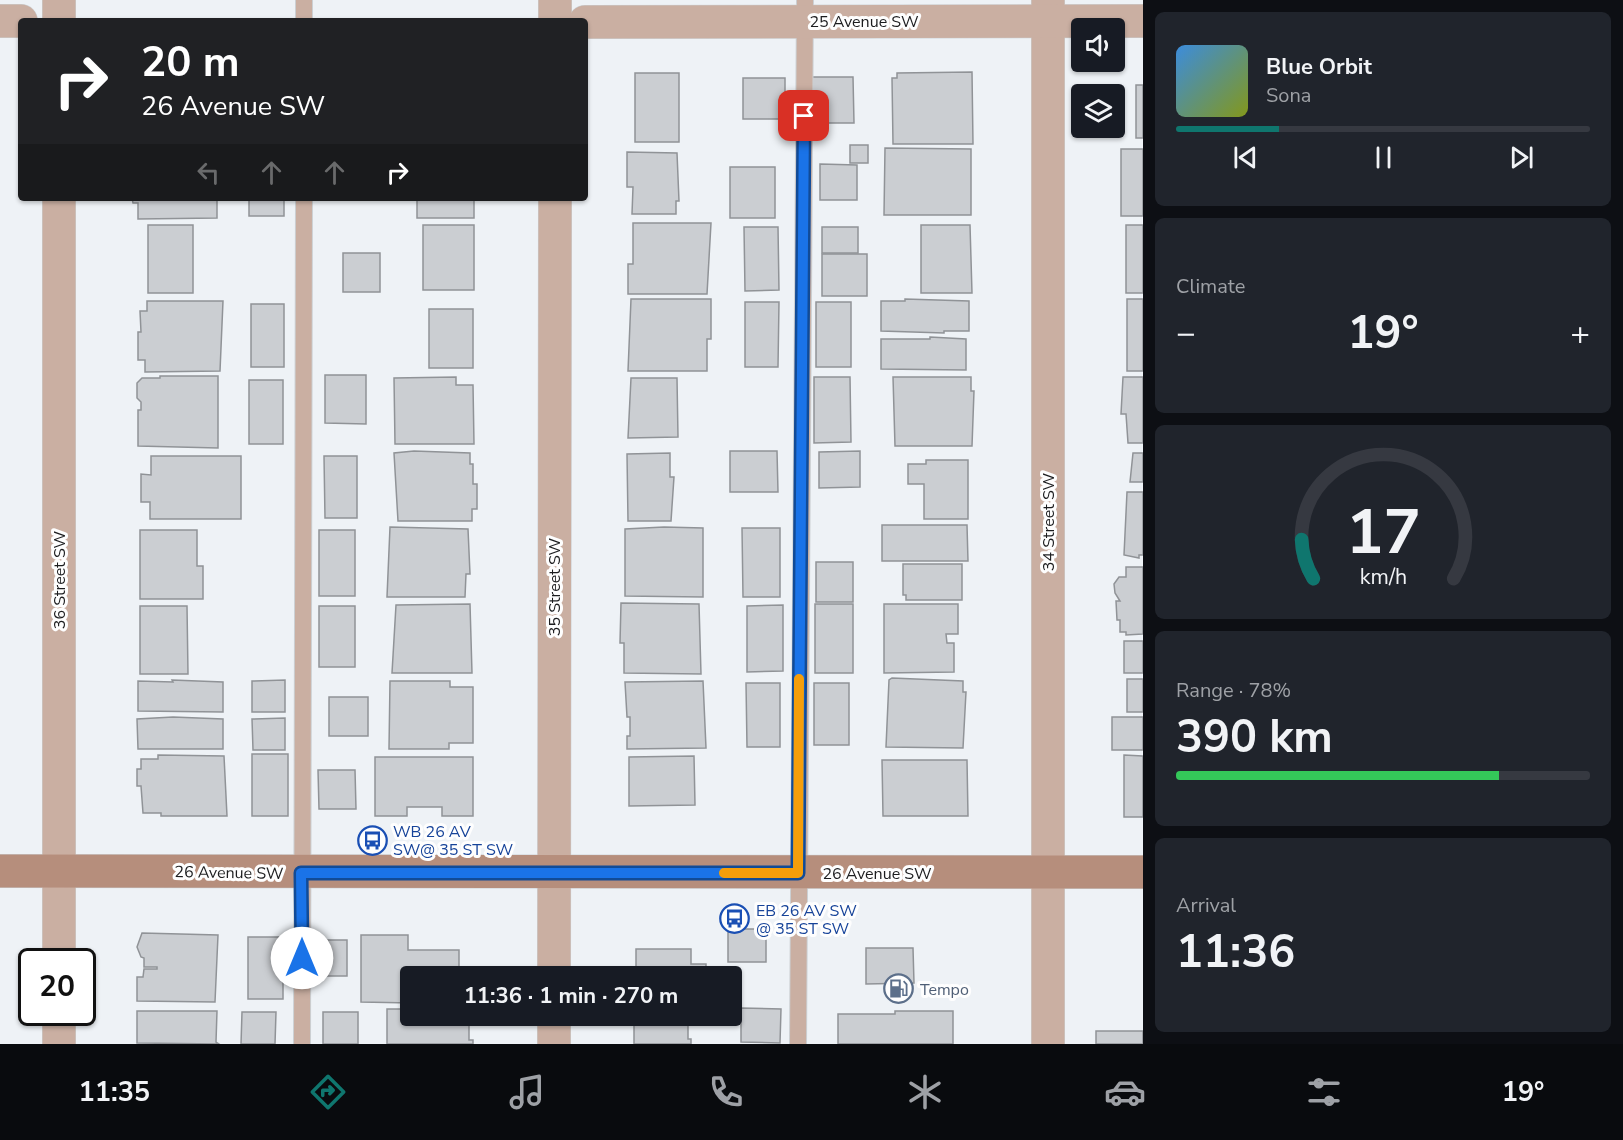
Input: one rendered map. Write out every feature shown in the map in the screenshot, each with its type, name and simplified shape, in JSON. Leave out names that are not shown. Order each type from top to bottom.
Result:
[{"type":"street","points":[[59,0],[59,18]]},
{"type":"street","points":[[555,0],[555,18]]},
{"type":"street","name":"25 Avenue SW","points":[[588,22],[805,11],[1048,11],[1143,21]]},
{"type":"street","name":"34 Street SW","points":[[1048,11],[1048,1044]]},
{"type":"street","points":[[0,21],[18,21]]},
{"type":"street","name":"36 Street SW","points":[[59,201],[59,948]]},
{"type":"street","name":"35 Street SW","points":[[554,966],[555,201]]},
{"type":"street","name":"26 Avenue SW","points":[[0,871],[1143,872]]},
{"type":"street","points":[[59,1026],[59,1044]]},
{"type":"street","points":[[554,1026],[554,1044]]},
{"type":"lane","points":[[304,0],[304,18]]},
{"type":"lane","points":[[798,1044],[805,11]]},
{"type":"lane","points":[[302,1044],[304,201]]},
{"type":"building","points":[[972,72],[973,144],[893,144],[892,78],[897,78],[897,73]]},
{"type":"building","points":[[635,73],[679,73],[679,142],[635,142]]},
{"type":"building","points":[[812,77],[853,77],[854,123],[812,123]]},
{"type":"building","points":[[743,78],[785,78],[785,119],[743,119]]},
{"type":"building","points":[[1136,85],[1143,85],[1143,138],[1136,138]]},
{"type":"building","points":[[850,145],[868,145],[868,163],[850,163]]},
{"type":"building","points":[[885,148],[971,149],[971,215],[884,215]]},
{"type":"building","points":[[1121,149],[1143,149],[1143,216],[1121,216]]},
{"type":"building","points":[[627,152],[677,153],[679,201],[676,201],[676,214],[632,214],[633,187],[627,187]]},
{"type":"building","points":[[820,164],[857,165],[857,200],[820,200]]},
{"type":"building","points":[[730,167],[775,167],[775,218],[730,218]]},
{"type":"building","points":[[133,201],[217,201],[217,218],[138,219],[138,203]]},
{"type":"building","points":[[249,201],[284,201],[284,216],[249,216]]},
{"type":"building","points":[[417,201],[474,201],[474,218],[417,218]]},
{"type":"building","points":[[633,223],[711,223],[707,294],[628,294],[628,264],[633,264]]},
{"type":"building","points":[[148,225],[193,225],[193,293],[148,293]]},
{"type":"building","points":[[423,225],[474,225],[474,290],[423,290]]},
{"type":"building","points":[[921,225],[970,225],[972,293],[921,293]]},
{"type":"building","points":[[1126,225],[1143,225],[1143,293],[1126,293]]},
{"type":"building","points":[[744,227],[778,227],[779,290],[745,291]]},
{"type":"building","points":[[822,227],[858,227],[858,253],[822,253]]},
{"type":"building","points":[[343,253],[380,253],[380,292],[343,292]]},
{"type":"building","points":[[822,254],[867,254],[867,296],[822,296]]},
{"type":"building","points":[[631,299],[711,299],[711,339],[707,339],[707,371],[628,371]]},
{"type":"building","points":[[905,299],[969,301],[969,331],[944,331],[944,333],[881,331],[881,301],[905,301]]},
{"type":"building","points":[[1127,299],[1143,299],[1143,371],[1127,371]]},
{"type":"building","points":[[147,301],[223,301],[220,371],[145,372],[145,360],[138,360],[138,332],[141,332],[140,311],[147,311]]},
{"type":"building","points":[[745,302],[779,302],[778,367],[745,367]]},
{"type":"building","points":[[816,302],[851,302],[851,367],[816,367]]},
{"type":"building","points":[[251,304],[284,304],[284,367],[251,367]]},
{"type":"building","points":[[429,309],[473,309],[473,368],[429,368]]},
{"type":"building","points":[[930,337],[966,339],[966,370],[881,369],[881,339],[930,339]]},
{"type":"building","points":[[325,375],[366,375],[366,424],[325,423]]},
{"type":"building","points":[[160,376],[218,376],[218,448],[138,446],[138,410],[141,410],[141,402],[137,398],[137,383],[142,378],[160,378]]},
{"type":"building","points":[[456,377],[456,385],[473,385],[474,444],[395,444],[394,378]]},
{"type":"building","points":[[814,377],[850,377],[851,442],[814,443]]},
{"type":"building","points":[[893,377],[971,377],[971,391],[974,391],[972,446],[895,446]]},
{"type":"building","points":[[1123,377],[1143,377],[1143,443],[1128,443],[1126,414],[1121,414]]},
{"type":"building","points":[[631,378],[677,378],[678,437],[628,438]]},
{"type":"building","points":[[249,380],[283,380],[283,444],[249,444]]},
{"type":"building","points":[[414,451],[470,453],[470,464],[473,464],[473,484],[477,484],[477,509],[472,509],[472,521],[398,521],[394,453]]},
{"type":"building","points":[[730,451],[777,451],[778,492],[730,492]]},
{"type":"building","points":[[860,451],[860,487],[819,488],[819,452]]},
{"type":"building","points":[[670,453],[670,477],[674,477],[671,521],[628,521],[627,454]]},
{"type":"building","points":[[1133,453],[1143,453],[1143,482],[1130,482]]},
{"type":"building","points":[[151,456],[241,456],[241,519],[150,519],[150,502],[141,502],[141,474],[151,475]]},
{"type":"building","points":[[324,456],[357,456],[357,518],[325,518]]},
{"type":"building","points":[[926,460],[968,460],[968,519],[924,519],[924,484],[908,484],[908,464],[926,464]]},
{"type":"building","points":[[1127,492],[1143,492],[1143,555],[1139,555],[1139,558],[1124,555]]},
{"type":"building","points":[[882,525],[967,525],[968,561],[882,561]]},
{"type":"building","points":[[390,527],[468,529],[470,574],[466,574],[465,597],[387,597]]},
{"type":"building","points":[[703,528],[703,597],[625,596],[625,529]]},
{"type":"building","points":[[742,528],[780,528],[780,597],[743,597]]},
{"type":"building","points":[[140,530],[197,530],[197,566],[203,566],[203,599],[140,599]]},
{"type":"building","points":[[319,530],[355,530],[355,596],[319,596]]},
{"type":"building","points":[[816,562],[853,562],[853,602],[816,602]]},
{"type":"building","points":[[903,564],[962,564],[962,600],[906,600],[906,595],[903,595]]},
{"type":"building","points":[[1126,567],[1143,567],[1143,634],[1126,635],[1126,632],[1120,632],[1116,601],[1120,601],[1115,593],[1114,584],[1119,577],[1126,577]]},
{"type":"building","points":[[621,603],[699,604],[701,674],[624,673],[624,643],[620,643]]},
{"type":"building","points":[[470,604],[472,673],[392,673],[396,605]]},
{"type":"building","points":[[815,604],[853,604],[853,673],[815,673]]},
{"type":"building","points":[[884,604],[958,604],[958,634],[946,634],[947,643],[954,643],[954,672],[884,673]]},
{"type":"building","points":[[783,605],[783,671],[747,672],[747,606]]},
{"type":"building","points":[[140,606],[187,606],[188,674],[140,674]]},
{"type":"building","points":[[319,606],[355,606],[355,667],[319,667]]},
{"type":"building","points":[[1124,641],[1143,641],[1143,673],[1124,673]]},
{"type":"building","points":[[892,678],[963,681],[963,692],[966,692],[963,748],[886,747],[889,680]]},
{"type":"building","points":[[1127,679],[1143,679],[1143,712],[1127,712]]},
{"type":"building","points":[[172,680],[223,682],[223,712],[138,711],[138,681],[173,682]]},
{"type":"building","points":[[285,680],[285,712],[252,712],[252,681]]},
{"type":"building","points":[[390,681],[450,681],[450,687],[473,687],[473,743],[449,743],[449,749],[389,749]]},
{"type":"building","points":[[703,681],[706,748],[627,749],[630,717],[627,717],[625,682]]},
{"type":"building","points":[[746,683],[780,683],[780,747],[747,747]]},
{"type":"building","points":[[814,683],[849,683],[849,745],[814,745]]},
{"type":"building","points":[[329,697],[368,697],[368,736],[329,736]]},
{"type":"building","points":[[173,717],[223,719],[223,749],[138,749],[137,719]]},
{"type":"building","points":[[1112,717],[1143,717],[1143,750],[1112,750]]},
{"type":"building","points":[[285,718],[285,750],[253,750],[252,719]]},
{"type":"building","points":[[252,754],[288,754],[288,816],[252,816]]},
{"type":"building","points":[[158,755],[224,756],[227,816],[161,816],[161,813],[143,813],[141,786],[137,786],[137,769],[141,769],[141,759],[158,759]]},
{"type":"building","points":[[1124,755],[1143,756],[1143,817],[1124,817]]},
{"type":"building","points":[[694,756],[695,805],[629,806],[629,757]]},
{"type":"building","points":[[375,757],[473,757],[473,816],[442,816],[442,807],[407,807],[407,816],[375,816]]},
{"type":"building","points":[[882,760],[967,760],[968,816],[883,816]]},
{"type":"building","points":[[318,770],[355,770],[356,809],[319,809]]},
{"type":"building","points":[[728,929],[766,929],[766,962],[728,962]]},
{"type":"building","points":[[142,933],[218,935],[215,1002],[137,1001],[137,977],[143,977],[144,969],[157,969],[157,967],[144,967],[144,958],[141,957],[137,947]]},
{"type":"building","points":[[361,935],[408,935],[408,950],[459,950],[459,966],[400,966],[400,1003],[361,1002]]},
{"type":"building","points":[[248,937],[283,937],[283,999],[248,999]]},
{"type":"building","points":[[321,940],[347,940],[347,976],[321,976]]},
{"type":"building","points":[[866,948],[913,948],[914,983],[866,984]]},
{"type":"building","points":[[636,949],[691,949],[691,964],[706,964],[706,966],[636,966]]},
{"type":"building","points":[[742,1008],[781,1009],[780,1043],[741,1042]]},
{"type":"building","points":[[387,1009],[400,1009],[400,1026],[469,1026],[469,1040],[473,1040],[473,1044],[387,1044]]},
{"type":"building","points":[[137,1011],[217,1011],[216,1042],[219,1044],[137,1043]]},
{"type":"building","points":[[895,1011],[953,1011],[953,1044],[838,1044],[838,1014],[895,1014]]},
{"type":"building","points":[[242,1012],[276,1012],[275,1044],[241,1044]]},
{"type":"building","points":[[323,1012],[358,1012],[358,1044],[323,1044]]},
{"type":"building","points":[[634,1026],[688,1026],[688,1039],[691,1039],[691,1044],[634,1044]]},
{"type":"building","points":[[1096,1031],[1143,1031],[1143,1044],[1096,1044]]},
{"type":"slow traffic","points":[[724,873],[798,873],[799,679]]},
{"type":"place","name":"WB 26 AV SW@ 35 ST SW","points":[[372,840]]},
{"type":"place","name":"EB 26 AV SW @ 35 ST SW","points":[[735,919]]},
{"type":"place","name":"Tempo","points":[[899,989]]},
{"type":"route","points":[[302,958],[301,873],[798,873],[804,116]]}]
